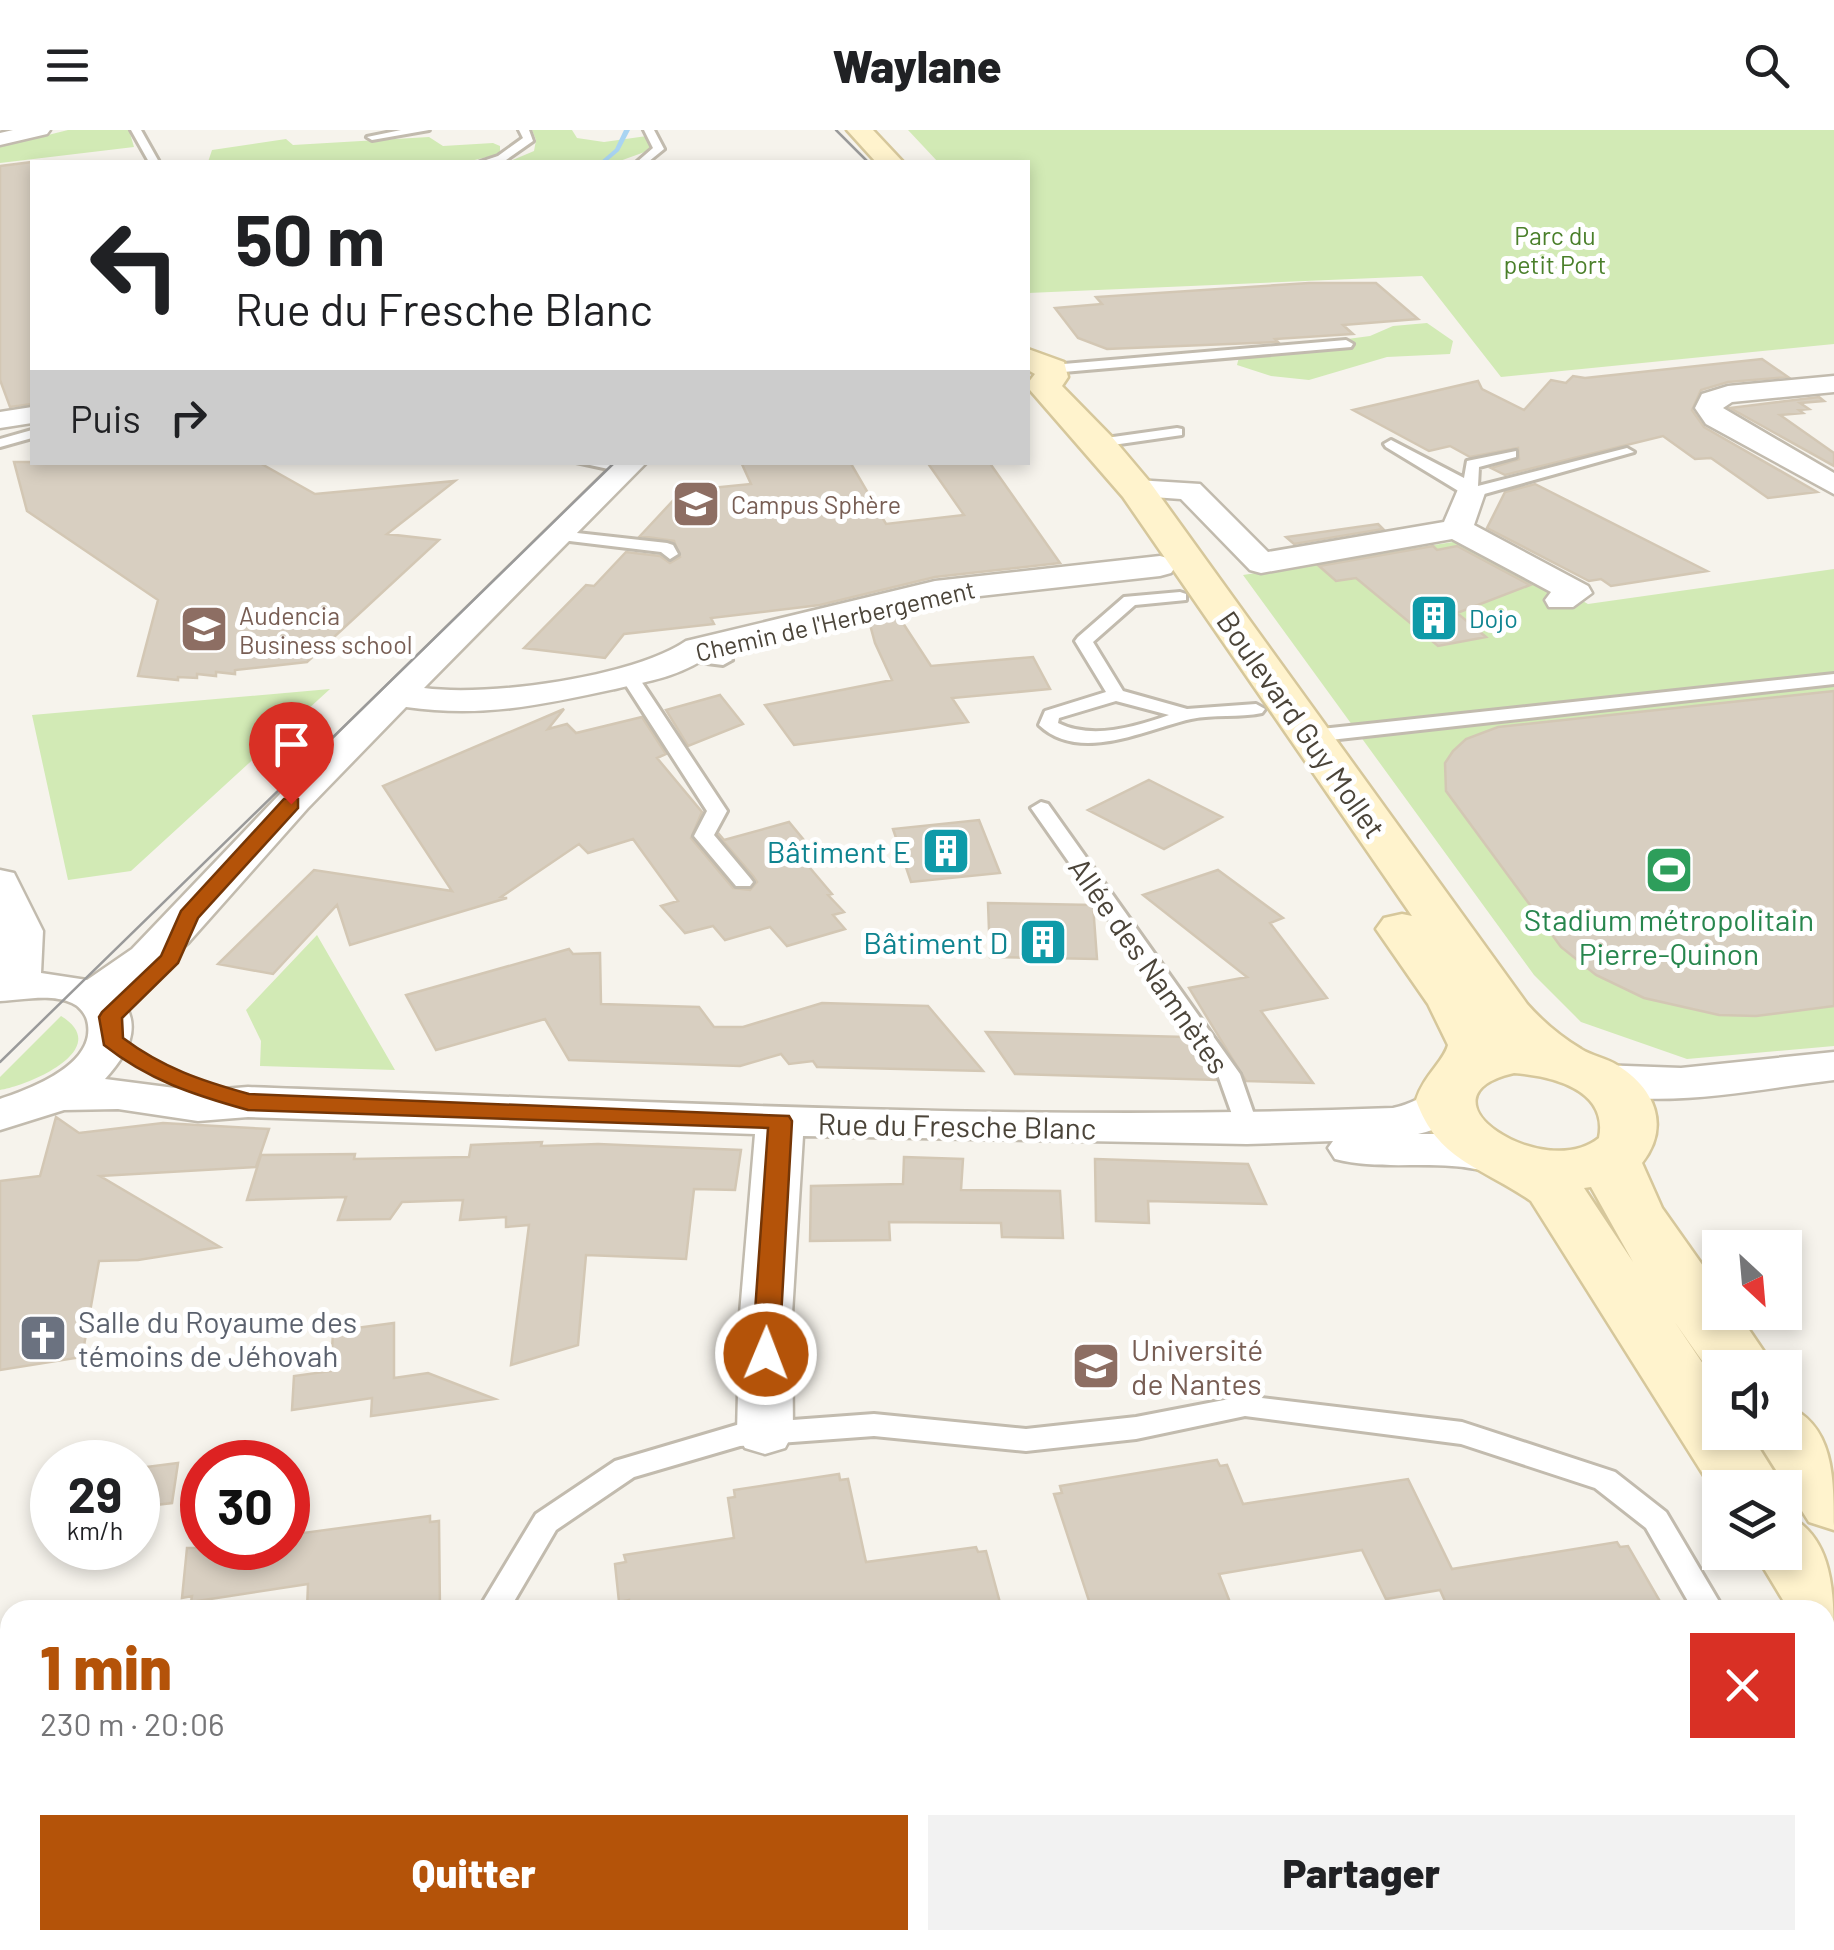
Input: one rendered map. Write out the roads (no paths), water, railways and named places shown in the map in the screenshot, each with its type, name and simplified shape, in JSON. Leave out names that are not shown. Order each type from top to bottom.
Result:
[{"type":"main road","points":[[859,130],[888,160]]},
{"type":"main road","points":[[885,130],[912,160]]},
{"type":"main road","name":"Boulevard Guy Mollet","points":[[1036,379],[1099,442],[1136,489],[1508,1016],[1528,1037],[1582,1072]]},
{"type":"main road","name":"Boulevard Guy Mollet","points":[[1036,379],[1464,1022],[1476,1046],[1474,1058],[1453,1087]]},
{"type":"main road","points":[[1730,1350],[1614,1177],[1624,1106],[1582,1072],[1514,1056],[1484,1061],[1453,1087],[1456,1128],[1552,1188],[1737,1470]]},
{"type":"main road","points":[[1510,1163],[1578,1170],[1620,1146]]},
{"type":"main road","points":[[1798,1450],[1834,1502]]},
{"type":"main road","points":[[1802,1569],[1822,1600]]},
{"type":"street","points":[[0,140],[40,130]]},
{"type":"street","points":[[1834,384],[1728,394],[1712,400],[1710,408],[1716,418],[1834,485]]},
{"type":"street","points":[[0,420],[30,415]]},
{"type":"street","points":[[3,1116],[58,1095],[88,1075],[105,1018],[170,958],[189,916],[291,804],[630,466]]},
{"type":"street","points":[[1136,489],[1189,490],[1261,563],[1457,529],[1576,593],[1560,600]]},
{"type":"street","points":[[1457,529],[1470,490]]},
{"type":"street","name":"Chemin de l'Herbergement","points":[[398,695],[454,703],[499,702],[701,661],[698,648],[786,631],[934,592],[1170,581]]},
{"type":"street","points":[[0,882],[22,931],[9,987],[62,987],[105,1018]]},
{"type":"street","name":"Rue du Fresche Blanc","points":[[105,1018],[146,1066],[175,1080],[248,1102]]},
{"type":"street","points":[[1582,1072],[1682,1083],[1834,1066]]},
{"type":"street","points":[[1620,1146],[1660,1113],[1779,1071]]},
{"type":"street","name":"Rue du Fresche Blanc","points":[[58,1095],[118,1094],[198,1106],[248,1102],[780,1121],[1247,1128],[1392,1123],[1425,1117],[1453,1087]]},
{"type":"street","points":[[765,1434],[766,1314],[780,1121]]},
{"type":"street","name":"Rue du Fresche Blanc","points":[[1247,1128],[1310,1144],[1400,1151],[1456,1150],[1510,1163]]},
{"type":"lane","points":[[136,130],[153,160]]},
{"type":"lane","points":[[372,137],[424,130]]},
{"type":"lane","points":[[491,160],[518,149],[529,139],[524,130]]},
{"type":"lane","points":[[645,160],[660,149],[649,130]]},
{"type":"lane","points":[[1036,379],[1346,344]]},
{"type":"lane","points":[[1099,442],[1177,432]]},
{"type":"lane","points":[[0,443],[30,435]]},
{"type":"lane","points":[[1392,444],[1470,490],[1627,452]]},
{"type":"lane","points":[[1470,490],[1472,464],[1511,454]]},
{"type":"lane","points":[[560,536],[667,548],[670,554]]},
{"type":"lane","points":[[1116,694],[1084,642],[1130,600],[1170,581]]},
{"type":"lane","points":[[629,676],[717,811],[704,836],[743,882]]},
{"type":"lane","points":[[1312,736],[1834,679]]},
{"type":"lane","points":[[1188,714],[1116,694],[1063,709],[1050,715],[1048,725],[1070,736],[1089,736],[1158,727],[1188,714],[1256,709]]},
{"type":"lane","name":"Allée des Namnètes","points":[[1041,808],[1229,1074],[1247,1128]]},
{"type":"lane","points":[[499,1600],[546,1522],[624,1469],[740,1435],[874,1425],[1026,1440],[1136,1428],[1245,1406],[1462,1432],[1605,1480],[1656,1520],[1703,1600]]},
{"type":"waterway","points":[[605,160],[617,150],[627,130]]},
{"type":"tram line","points":[[836,130],[866,160]]},
{"type":"tram line","points":[[0,1062],[612,465]]},
{"type":"place","name":"Campus Sphère","points":[[696,504]]},
{"type":"place","name":"Dojo","points":[[1434,618]]},
{"type":"place","name":"Audencia Business school","points":[[204,629]]},
{"type":"place","name":"Bâtiment E","points":[[946,851]]},
{"type":"place","name":"Stadium métropolitain Pierre-Quinon","points":[[1669,870]]},
{"type":"place","name":"Bâtiment D","points":[[1043,942]]},
{"type":"place","name":"Salle du Royaume des témoins de Jéhovah","points":[[43,1338]]},
{"type":"place","name":"Université de Nantes","points":[[1096,1366]]},
{"type":"park label","name":"Parc du petit Port","points":[[1555,250]]}]
